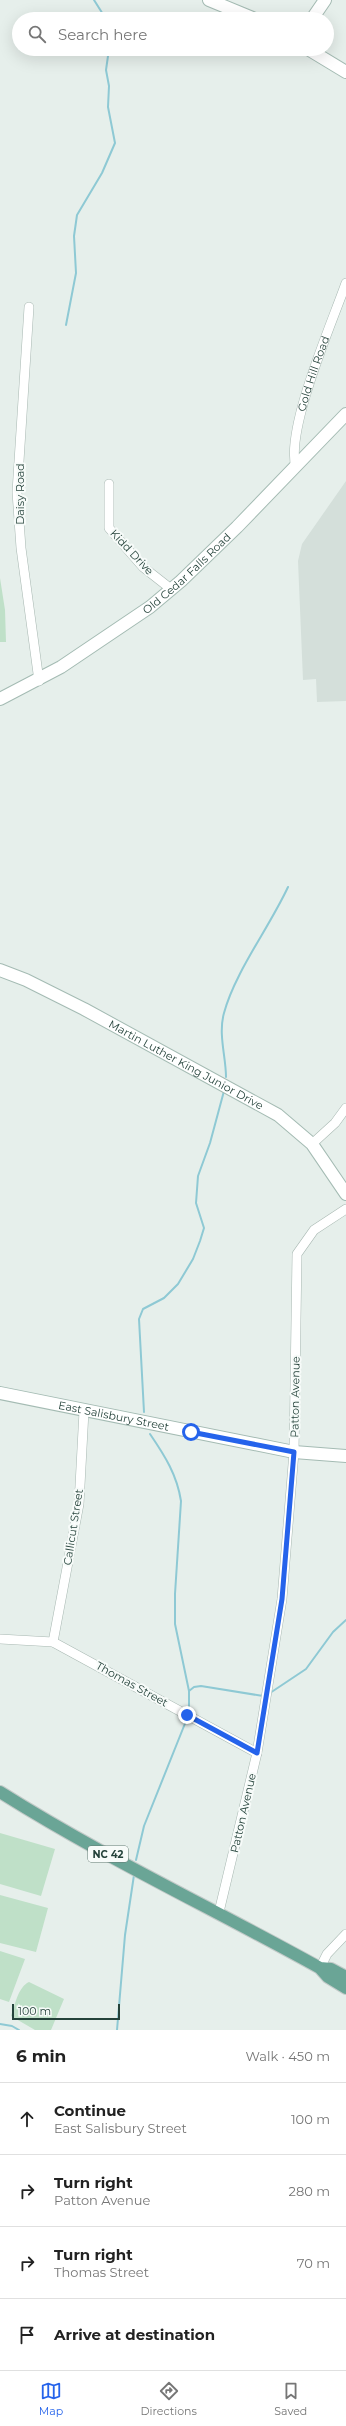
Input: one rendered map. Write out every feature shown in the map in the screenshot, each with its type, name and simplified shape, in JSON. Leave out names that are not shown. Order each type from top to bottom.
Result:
[{"type":"main road","name":"NC 42","points":[[0,1792],[61,1830],[219,1912],[320,1968],[331,1970],[346,1977]]},
{"type":"main road","name":"NC 42","points":[[320,1968],[328,1977],[346,1988]]},
{"type":"street","points":[[209,0],[238,12]]},
{"type":"street","points":[[317,12],[325,0]]},
{"type":"street","points":[[320,56],[346,72]]},
{"type":"street","name":"Gold Hill Road","points":[[296,467],[294,456],[298,423],[346,283]]},
{"type":"street","name":"Daisy Road","points":[[29,307],[17,492],[21,548],[39,681]]},
{"type":"street","name":"Old Cedar Falls Road","points":[[0,699],[39,681],[117,632],[171,589],[296,467],[346,414]]},
{"type":"street","name":"Kidd Drive","points":[[109,484],[109,528],[143,567],[171,589]]},
{"type":"street","name":"Martin Luther King Junior Drive","points":[[0,970],[36,985],[84,1009],[254,1100],[289,1123],[312,1144],[346,1194]]},
{"type":"street","points":[[312,1144],[335,1123],[346,1108]]},
{"type":"street","name":"Patton Avenue","points":[[219,1912],[257,1753],[282,1599],[294,1452],[297,1254],[314,1230],[346,1209]]},
{"type":"street","name":"East Salisbury Street","points":[[0,1393],[294,1452],[346,1456]]},
{"type":"street","name":"Callicut Street","points":[[53,1642],[79,1504],[84,1411]]},
{"type":"street","name":"Thomas Street","points":[[0,1639],[53,1642],[257,1753]]},
{"type":"street","points":[[320,1968],[327,1954],[346,1934]]},
{"type":"shaded area","points":[[346,481],[346,701],[317,702],[316,679],[303,680],[298,561],[302,544]]},
{"type":"green space","points":[[0,578],[5,610],[6,642],[0,642]]},
{"type":"green space","points":[[0,1833],[55,1849],[41,1896],[0,1884]]},
{"type":"green space","points":[[0,1895],[48,1908],[36,1952],[0,1943]]},
{"type":"green space","points":[[0,1951],[25,1959],[9,2002],[0,1999]]},
{"type":"green space","points":[[29,1982],[64,1999],[51,2030],[35,2030],[11,2016],[22,1988]]},
{"type":"waterway","points":[[94,0],[102,12]]},
{"type":"waterway","points":[[66,325],[76,273],[74,236],[77,215],[102,173],[115,143],[108,107],[109,86],[106,70],[108,56]]},
{"type":"waterway","points":[[226,1077],[222,1021],[229,997],[244,966],[288,887]]},
{"type":"waterway","points":[[144,1412],[139,1319],[143,1309],[164,1298],[178,1284],[193,1259],[200,1241],[204,1228],[196,1203],[198,1176],[210,1143],[224,1091]]},
{"type":"waterway","points":[[150,1434],[170,1466],[177,1483],[181,1501],[175,1594],[175,1624],[189,1691],[189,1711]]},
{"type":"waterway","points":[[270,1693],[306,1669],[333,1632],[346,1620]]},
{"type":"waterway","points":[[189,1691],[194,1687],[201,1686],[263,1696]]},
{"type":"waterway","points":[[136,1860],[144,1826],[186,1721]]},
{"type":"waterway","points":[[117,2030],[125,1935],[134,1875]]},
{"type":"waterway","points":[[0,2024],[12,2026],[19,2030]]},
{"type":"route","points":[[187,1715],[257,1753],[282,1599],[294,1452],[191,1432]]}]
